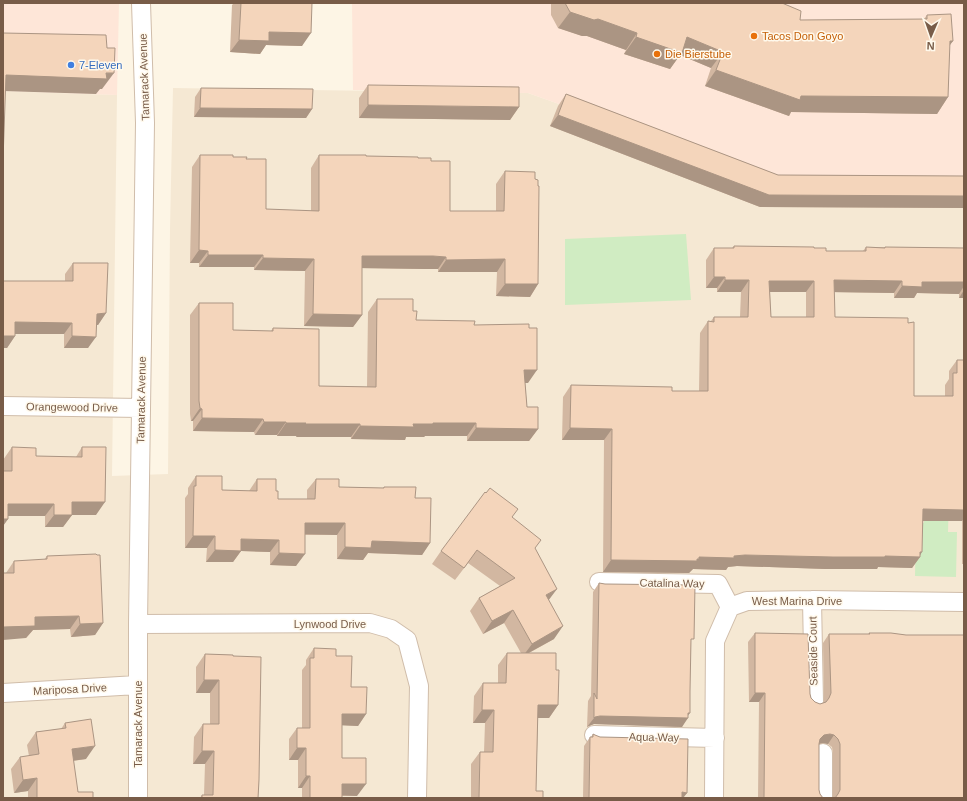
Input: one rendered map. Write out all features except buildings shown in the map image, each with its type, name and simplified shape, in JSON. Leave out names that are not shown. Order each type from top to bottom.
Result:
[{"type":"street","name":"Tamarack Avenue","points":[[138,798],[137,685],[146,123],[141,3]]},
{"type":"street","name":"Orangewood Drive","points":[[3,406],[141,408]]},
{"type":"street","name":"Catalina Way","points":[[599,582],[718,584],[730,607]]},
{"type":"street","name":"West Marina Drive","points":[[730,607],[747,601],[812,600],[964,602]]},
{"type":"street","name":"Seaside Court","points":[[812,600],[814,702]]},
{"type":"street","points":[[714,798],[715,641],[730,607]]},
{"type":"street","name":"Lynwood Drive","points":[[138,624],[370,624],[390,629],[407,640],[419,686],[418,798]]},
{"type":"street","name":"Mariposa Drive","points":[[3,693],[137,685]]},
{"type":"street","name":"Aqua Way","points":[[594,735],[715,738]]},
{"type":"street","points":[[823,753],[823,798]]},
{"type":"shaded area","points":[[3,3],[119,3],[117,95],[3,91]]},
{"type":"shaded area","points":[[352,3],[964,3],[964,177],[779,182],[528,93],[353,90]]},
{"type":"shaded area","points":[[173,88],[528,93],[779,182],[964,177],[964,798],[3,798],[3,91],[117,95],[112,476],[168,474]]},
{"type":"green space","points":[[686,234],[691,300],[565,305],[565,239]]},
{"type":"green space","points":[[924,497],[949,498],[948,532],[957,532],[956,577],[915,576],[916,522],[924,523]]},
{"type":"place","name":"Tacos Don Goyo","points":[[754,36]]},
{"type":"place","name":"Die Bierstube","points":[[657,54]]},
{"type":"place","name":"7-Eleven","points":[[71,65]]}]
